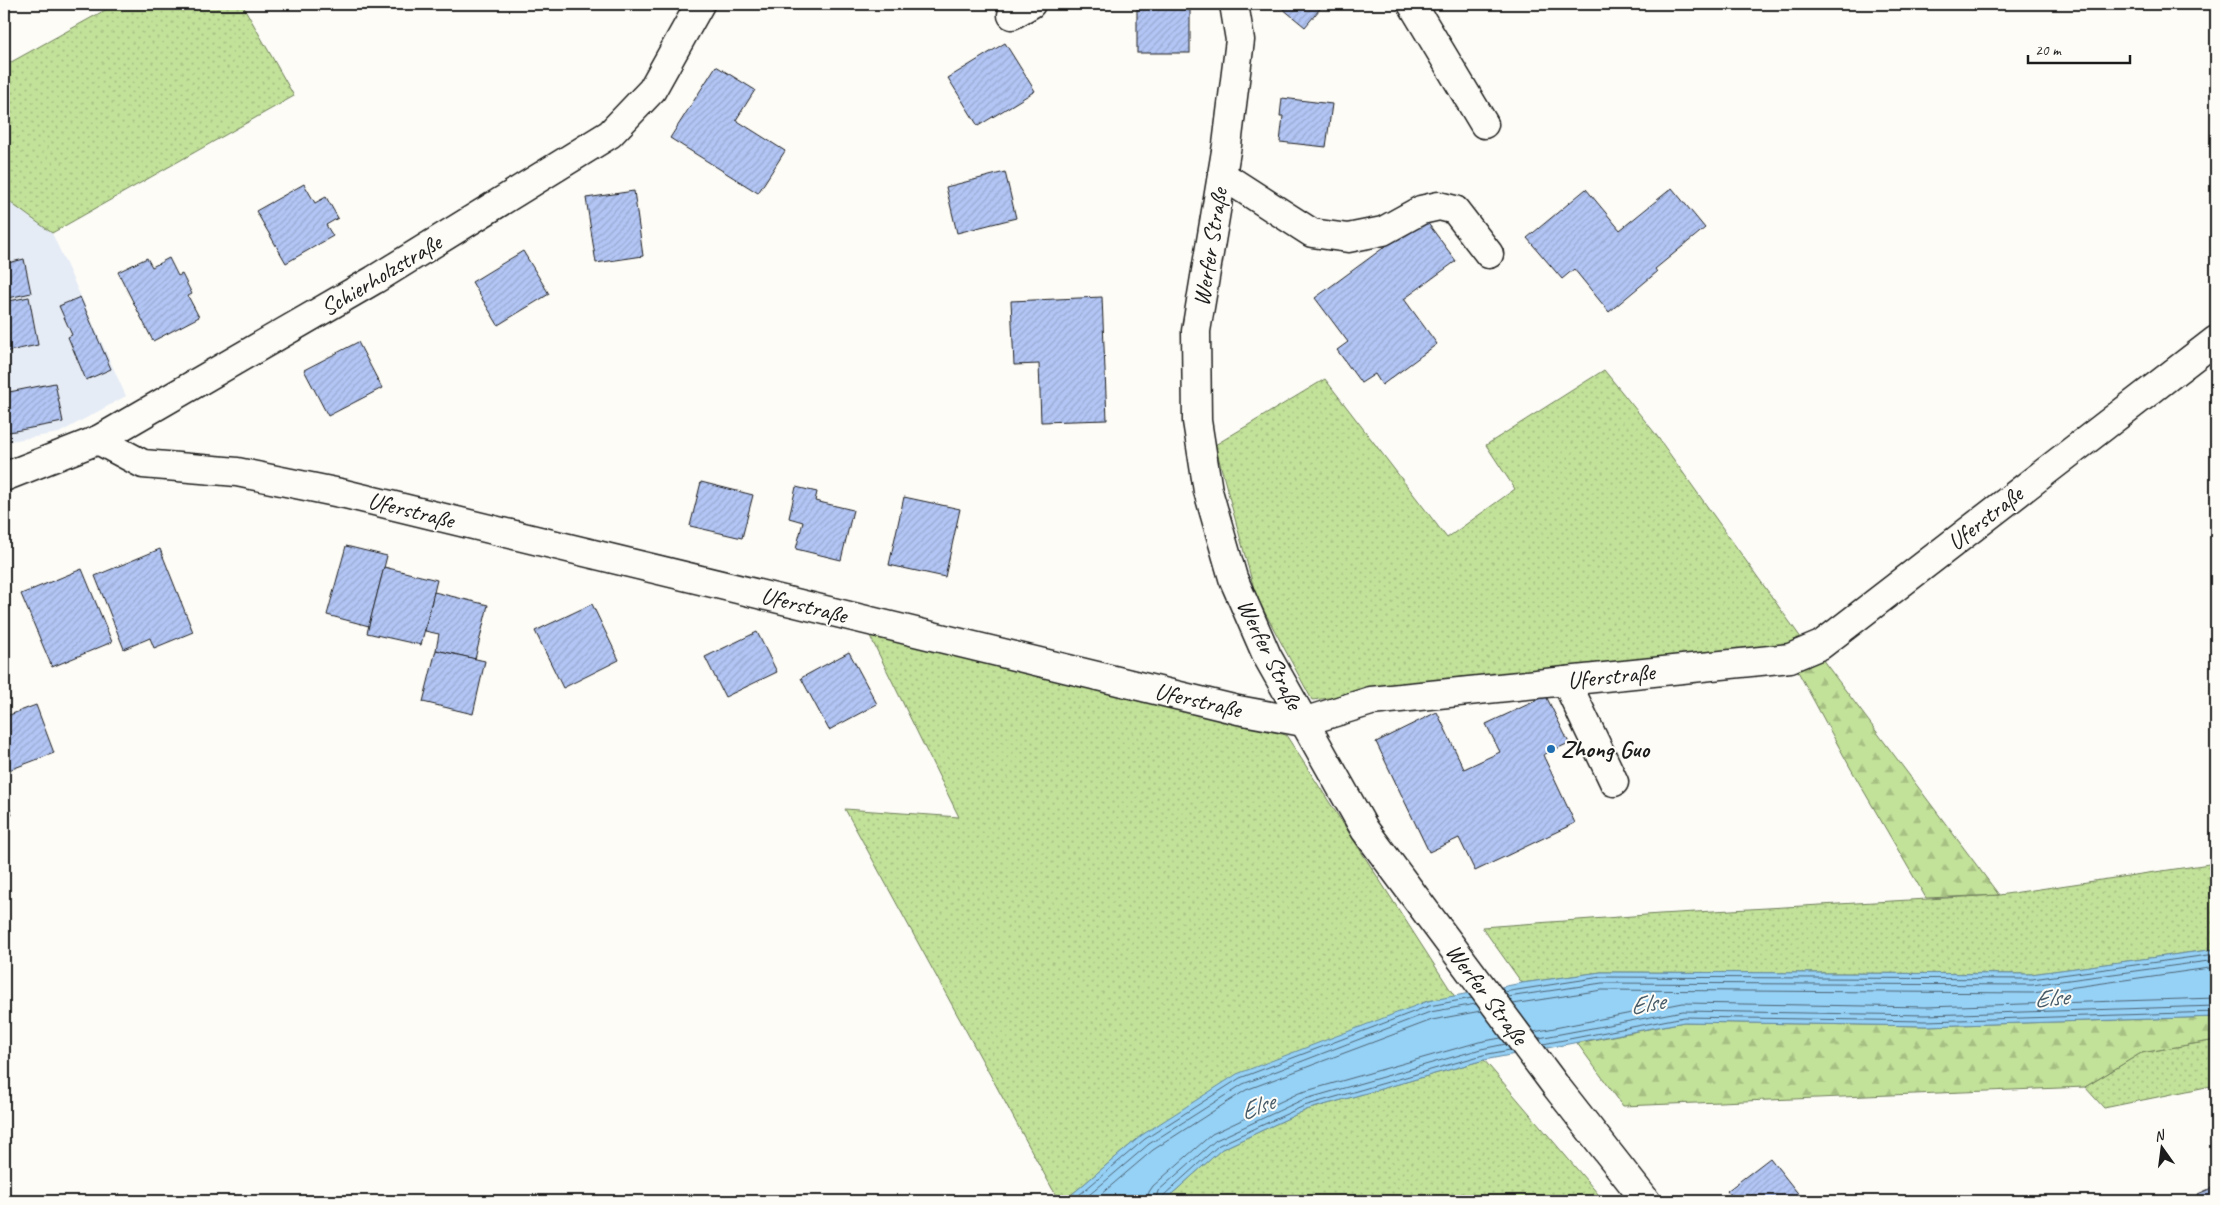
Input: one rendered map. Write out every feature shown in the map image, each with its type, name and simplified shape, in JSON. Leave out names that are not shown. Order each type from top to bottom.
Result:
[{"type":"street","name":"Schierholzstraße","points":[[4,476],[98,440],[374,280],[610,134],[652,90],[700,4]]},
{"type":"street","name":"Werfer Straße","points":[[1234,4],[1240,40],[1222,175],[1196,331],[1197,421],[1208,491],[1233,578],[1267,656],[1365,830],[1555,1085],[1646,1201]]},
{"type":"street","points":[[1412,4],[1484,124]]},
{"type":"street","points":[[1222,175],[1312,233],[1348,238],[1383,231],[1421,210],[1439,206],[1455,210],[1489,254]]},
{"type":"street","name":"Uferstraße","points":[[98,440],[143,464],[237,472],[345,494],[1238,710],[1303,722],[1371,702],[1790,658],[1821,645],[2216,340]]},
{"type":"street","points":[[1566,681],[1614,782]]},
{"type":"shaded area","points":[[4,198],[52,233],[126,396],[59,433],[4,442]]},
{"type":"green space","points":[[116,4],[242,4],[294,96],[52,233],[4,198],[4,66]]},
{"type":"green space","points":[[1604,370],[1654,432],[1804,642],[1783,650],[1312,700],[1256,596],[1215,445],[1325,379],[1447,538],[1515,489],[1486,445]]},
{"type":"green space","points":[[867,630],[1286,735],[1455,997],[1427,1001],[1142,1135],[1064,1201],[1059,1201],[845,809],[959,817]]},
{"type":"green space","points":[[1819,655],[1999,895],[1926,898],[1851,769],[1795,666]]},
{"type":"green space","points":[[2216,863],[2216,949],[2032,974],[1601,972],[1522,983],[1482,927],[1660,914],[1999,895]]},
{"type":"green space","points":[[2216,1017],[2216,1040],[2141,1053],[2085,1087],[1623,1106],[1577,1043],[1684,1022],[1926,1026]]},
{"type":"green space","points":[[2216,1040],[2216,1085],[2104,1108],[2085,1087],[2141,1053]]},
{"type":"green space","points":[[1484,1060],[1604,1201],[1164,1201],[1222,1149],[1306,1110]]},
{"type":"water","name":"Else","points":[[2216,949],[2216,1017],[1926,1026],[1684,1022],[1484,1060],[1306,1110],[1222,1149],[1164,1201],[1064,1201],[1142,1135],[1237,1074],[1428,1001],[1522,983],[1601,972],[2031,974]]},
{"type":"building","points":[[1137,4],[1190,4],[1190,53],[1137,53]]},
{"type":"building","points":[[1277,4],[1324,4],[1305,27]]},
{"type":"building","points":[[1005,43],[1035,91],[978,126],[948,78]]},
{"type":"building","points":[[716,66],[755,90],[736,120],[785,151],[758,193],[670,138]]},
{"type":"building","points":[[1282,98],[1332,104],[1326,147],[1280,142],[1283,116],[1280,116]]},
{"type":"building","points":[[1005,172],[1016,218],[957,233],[946,187]]},
{"type":"building","points":[[304,184],[315,203],[326,197],[338,218],[326,225],[333,236],[286,263],[256,211]]},
{"type":"building","points":[[1672,188],[1705,228],[1655,269],[1657,272],[1609,312],[1574,269],[1562,279],[1527,238],[1586,189],[1620,230]]},
{"type":"building","points":[[634,191],[643,256],[596,263],[586,198]]},
{"type":"building","points":[[1424,218],[1456,261],[1404,299],[1437,344],[1382,385],[1375,374],[1361,383],[1337,350],[1348,342],[1315,298]]},
{"type":"building","points":[[523,251],[549,294],[498,325],[472,282]]},
{"type":"building","points":[[147,258],[152,267],[169,258],[178,276],[182,274],[192,294],[188,296],[199,317],[153,341],[118,272]]},
{"type":"building","points":[[24,259],[31,293],[4,299],[4,264]]},
{"type":"building","points":[[29,297],[38,345],[4,352],[4,302]]},
{"type":"building","points":[[80,297],[111,369],[86,380],[68,337],[72,335],[59,306]]},
{"type":"building","points":[[1102,297],[1107,420],[1041,422],[1039,364],[1014,365],[1011,301]]},
{"type":"building","points":[[358,342],[382,388],[328,416],[304,370]]},
{"type":"building","points":[[55,383],[63,422],[4,433],[4,393]]},
{"type":"building","points":[[701,482],[753,495],[742,538],[690,526]]},
{"type":"building","points":[[796,487],[817,492],[815,501],[853,510],[841,560],[796,549],[803,522],[789,518]]},
{"type":"building","points":[[904,497],[960,509],[945,577],[889,565]]},
{"type":"building","points":[[346,546],[387,556],[369,626],[327,615]]},
{"type":"building","points":[[160,549],[193,632],[154,648],[150,638],[124,649],[95,576]]},
{"type":"building","points":[[384,567],[437,580],[421,645],[367,633]]},
{"type":"building","points":[[82,569],[112,642],[52,667],[21,594]]},
{"type":"building","points":[[434,592],[488,605],[475,659],[436,650],[439,634],[425,631]]},
{"type":"building","points":[[592,604],[619,660],[563,688],[535,631]]},
{"type":"building","points":[[757,632],[777,672],[725,697],[705,657]]},
{"type":"building","points":[[436,650],[485,661],[473,714],[423,702]]},
{"type":"building","points":[[849,652],[877,704],[829,730],[801,678]]},
{"type":"building","points":[[1546,696],[1569,743],[1543,755],[1575,823],[1475,871],[1459,838],[1429,852],[1376,742],[1437,712],[1464,769],[1500,752],[1486,724]]},
{"type":"building","points":[[36,705],[54,753],[4,772],[4,717]]},
{"type":"building","points":[[4,793],[12,815],[4,818]]},
{"type":"building","points":[[1770,1158],[1804,1201],[1735,1201],[1727,1191]]},
{"type":"building","points":[[2216,1186],[2216,1201],[2201,1201],[2198,1194]]},
{"type":"place","name":"Zhong Guo","points":[[1551,749]]}]
